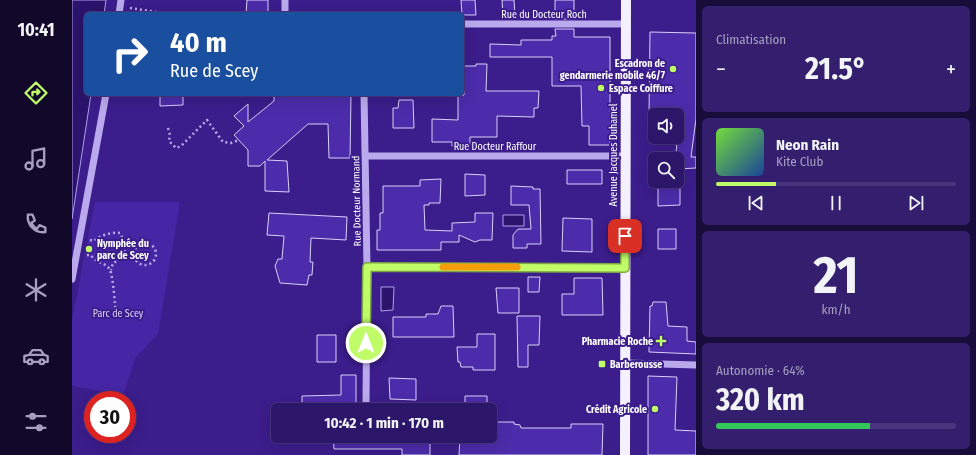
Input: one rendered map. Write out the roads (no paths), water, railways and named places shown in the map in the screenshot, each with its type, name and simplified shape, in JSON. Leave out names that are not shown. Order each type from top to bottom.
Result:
[{"type":"main road","name":"Avenue Jacques Duhamel","points":[[625,455],[626,0]]},
{"type":"street","points":[[285,0],[285,12]]},
{"type":"street","name":"Rue du Docteur Roch","points":[[464,24],[626,24]]},
{"type":"street","points":[[72,279],[106,96]]},
{"type":"street","name":"Rue Docteur Normand","points":[[364,96],[367,267],[366,403]]},
{"type":"street","name":"Rue Docteur Raffour","points":[[365,156],[625,156]]},
{"type":"street","points":[[367,267],[625,268]]},
{"type":"street","points":[[626,363],[696,366]]},
{"type":"place","name":"Escadron de gendarmerie mobile 46/7","points":[[673,69]]},
{"type":"place","name":"Espace Coiffure","points":[[601,88]]},
{"type":"place","name":"Nymphée du parc de Scey","points":[[89,249]]},
{"type":"place","name":"Pharmacie Roche","points":[[661,341]]},
{"type":"place","name":"Barberousse","points":[[602,364]]},
{"type":"place","name":"Crédit Agricole","points":[[655,409]]},
{"type":"park label","name":"Parc de Scey","points":[[118,313]]}]
